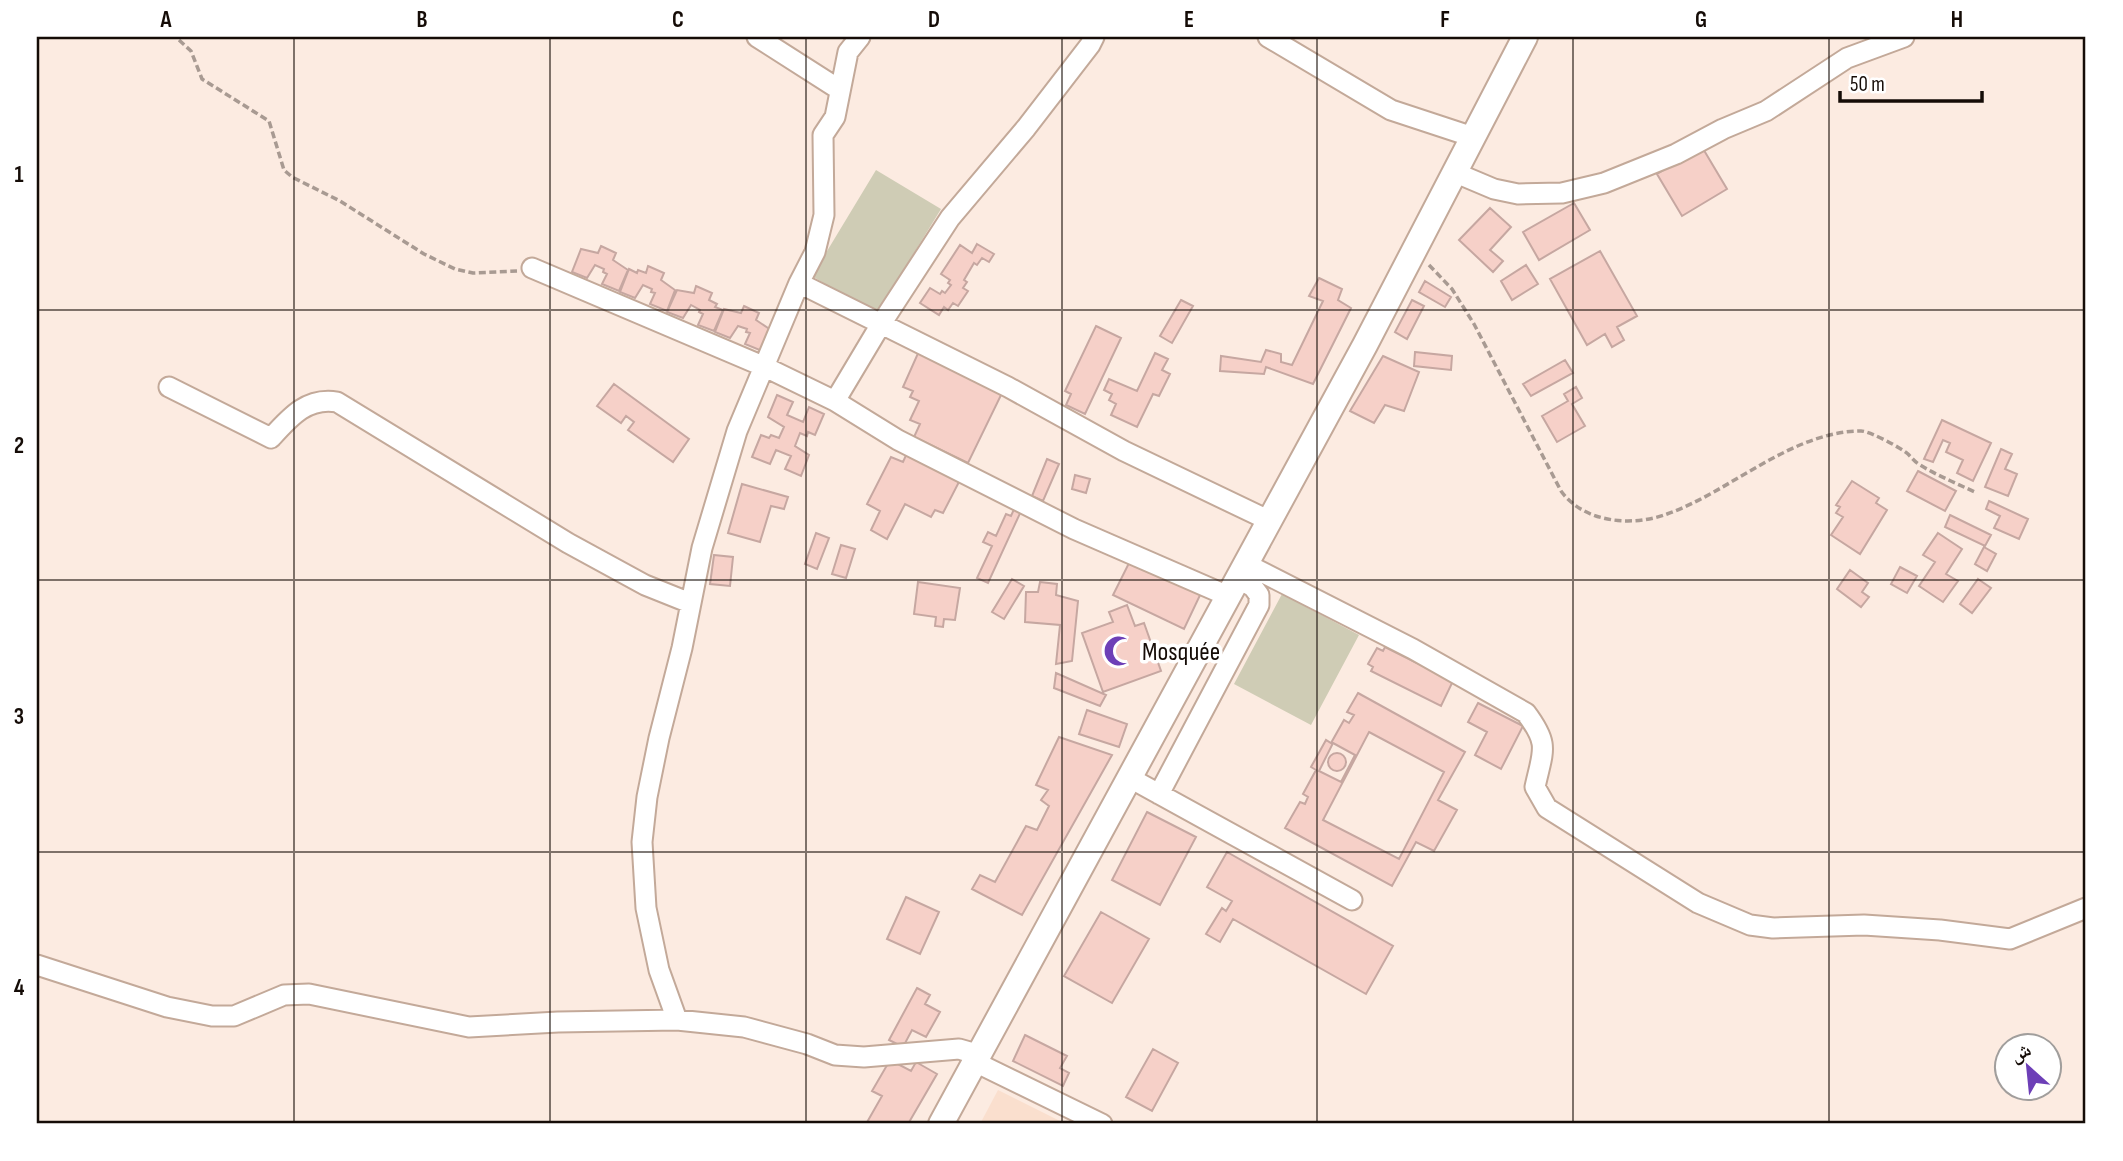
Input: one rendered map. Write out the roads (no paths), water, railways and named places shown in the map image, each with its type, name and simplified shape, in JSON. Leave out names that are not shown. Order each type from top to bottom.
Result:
[{"type":"main road","points":[[941,1124],[1270,521],[1456,173],[1525,37]]},
{"type":"street","points":[[757,37],[840,90]]},
{"type":"street","points":[[677,1020],[650,937],[642,842],[647,797],[702,548],[737,431],[799,283],[815,253],[824,215],[823,135],[835,117],[848,52],[860,37]]},
{"type":"street","points":[[835,401],[950,218],[1026,128],[1094,37]]},
{"type":"street","points":[[1268,37],[1391,110],[1473,137]]},
{"type":"street","points":[[1456,173],[1494,189],[1518,194],[1562,193],[1604,183],[1676,154],[1723,129],[1766,111],[1847,58],[1904,37]]},
{"type":"street","points":[[532,268],[765,367],[835,401],[898,440],[1074,529],[1237,579],[1413,649],[1525,713],[1537,727],[1543,742],[1543,757],[1535,787],[1547,807],[1698,903],[1724,915],[1750,925],[1773,928],[1864,925],[1940,930],[2010,939],[2050,925],[2086,908]]},
{"type":"street","points":[[799,283],[1008,387],[1124,452],[1270,521]]},
{"type":"street","points":[[169,387],[271,438],[301,408],[313,402],[337,402],[568,543],[645,585],[690,603]]},
{"type":"street","points":[[1159,794],[1259,605],[1259,595],[1253,587],[1237,579]]},
{"type":"street","points":[[1129,778],[1352,900]]},
{"type":"street","points":[[37,965],[167,1007],[212,1016],[234,1016],[284,995],[309,994],[469,1027],[677,1020],[744,1027],[807,1044],[835,1055],[864,1057],[959,1049],[1102,1124]]},
{"type":"place","name":"Mosquée","points":[[1119,651]]}]
